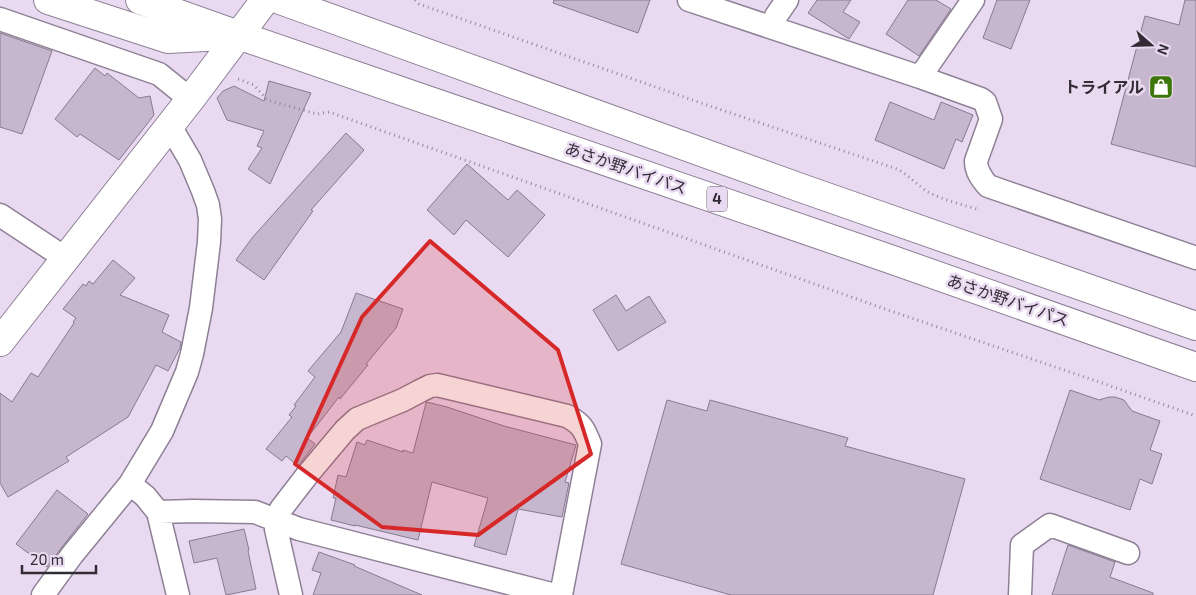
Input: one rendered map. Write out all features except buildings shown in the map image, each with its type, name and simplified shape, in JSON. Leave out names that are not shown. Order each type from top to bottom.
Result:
[{"type":"main road","points":[[48,0],[168,39],[238,35]]},
{"type":"main road","name":"あさか野バイパス","points":[[140,0],[888,258],[1196,367]]},
{"type":"main road","points":[[0,342],[170,126],[265,0]]},
{"type":"main road","name":"4","points":[[280,0],[801,188],[1196,326]]},
{"type":"street","points":[[690,0],[981,99],[985,102],[991,119],[976,161],[976,167],[979,175],[988,186],[1196,258]]},
{"type":"street","points":[[773,28],[776,16],[787,0]]},
{"type":"street","points":[[920,77],[973,0]]},
{"type":"street","points":[[0,19],[159,74],[190,99]]},
{"type":"street","points":[[43,595],[72,555],[130,484],[162,431],[187,372],[200,308],[209,242],[210,219],[208,205],[190,160],[170,126]]},
{"type":"street","points":[[0,215],[65,258]]},
{"type":"street","points":[[291,595],[276,530],[281,509],[345,430],[357,419],[403,400],[430,386],[437,385],[567,416],[578,422],[585,430],[590,444],[561,595]]},
{"type":"street","points":[[130,484],[145,496],[158,512],[178,595]]},
{"type":"street","points":[[158,512],[254,512],[299,529],[555,595]]},
{"type":"street","points":[[1020,595],[1022,545],[1050,525],[1128,553]]},
{"type":"path","points":[[416,0],[419,4],[897,169],[934,195],[981,210]]},
{"type":"path","points":[[231,79],[239,79],[254,85],[267,100],[317,114],[328,112],[1196,416]]},
{"type":"highlighted area","points":[[430,241],[558,350],[591,454],[478,535],[382,527],[295,464],[362,317]]},
{"type":"place","name":"トライアル","points":[[1161,87]]}]
